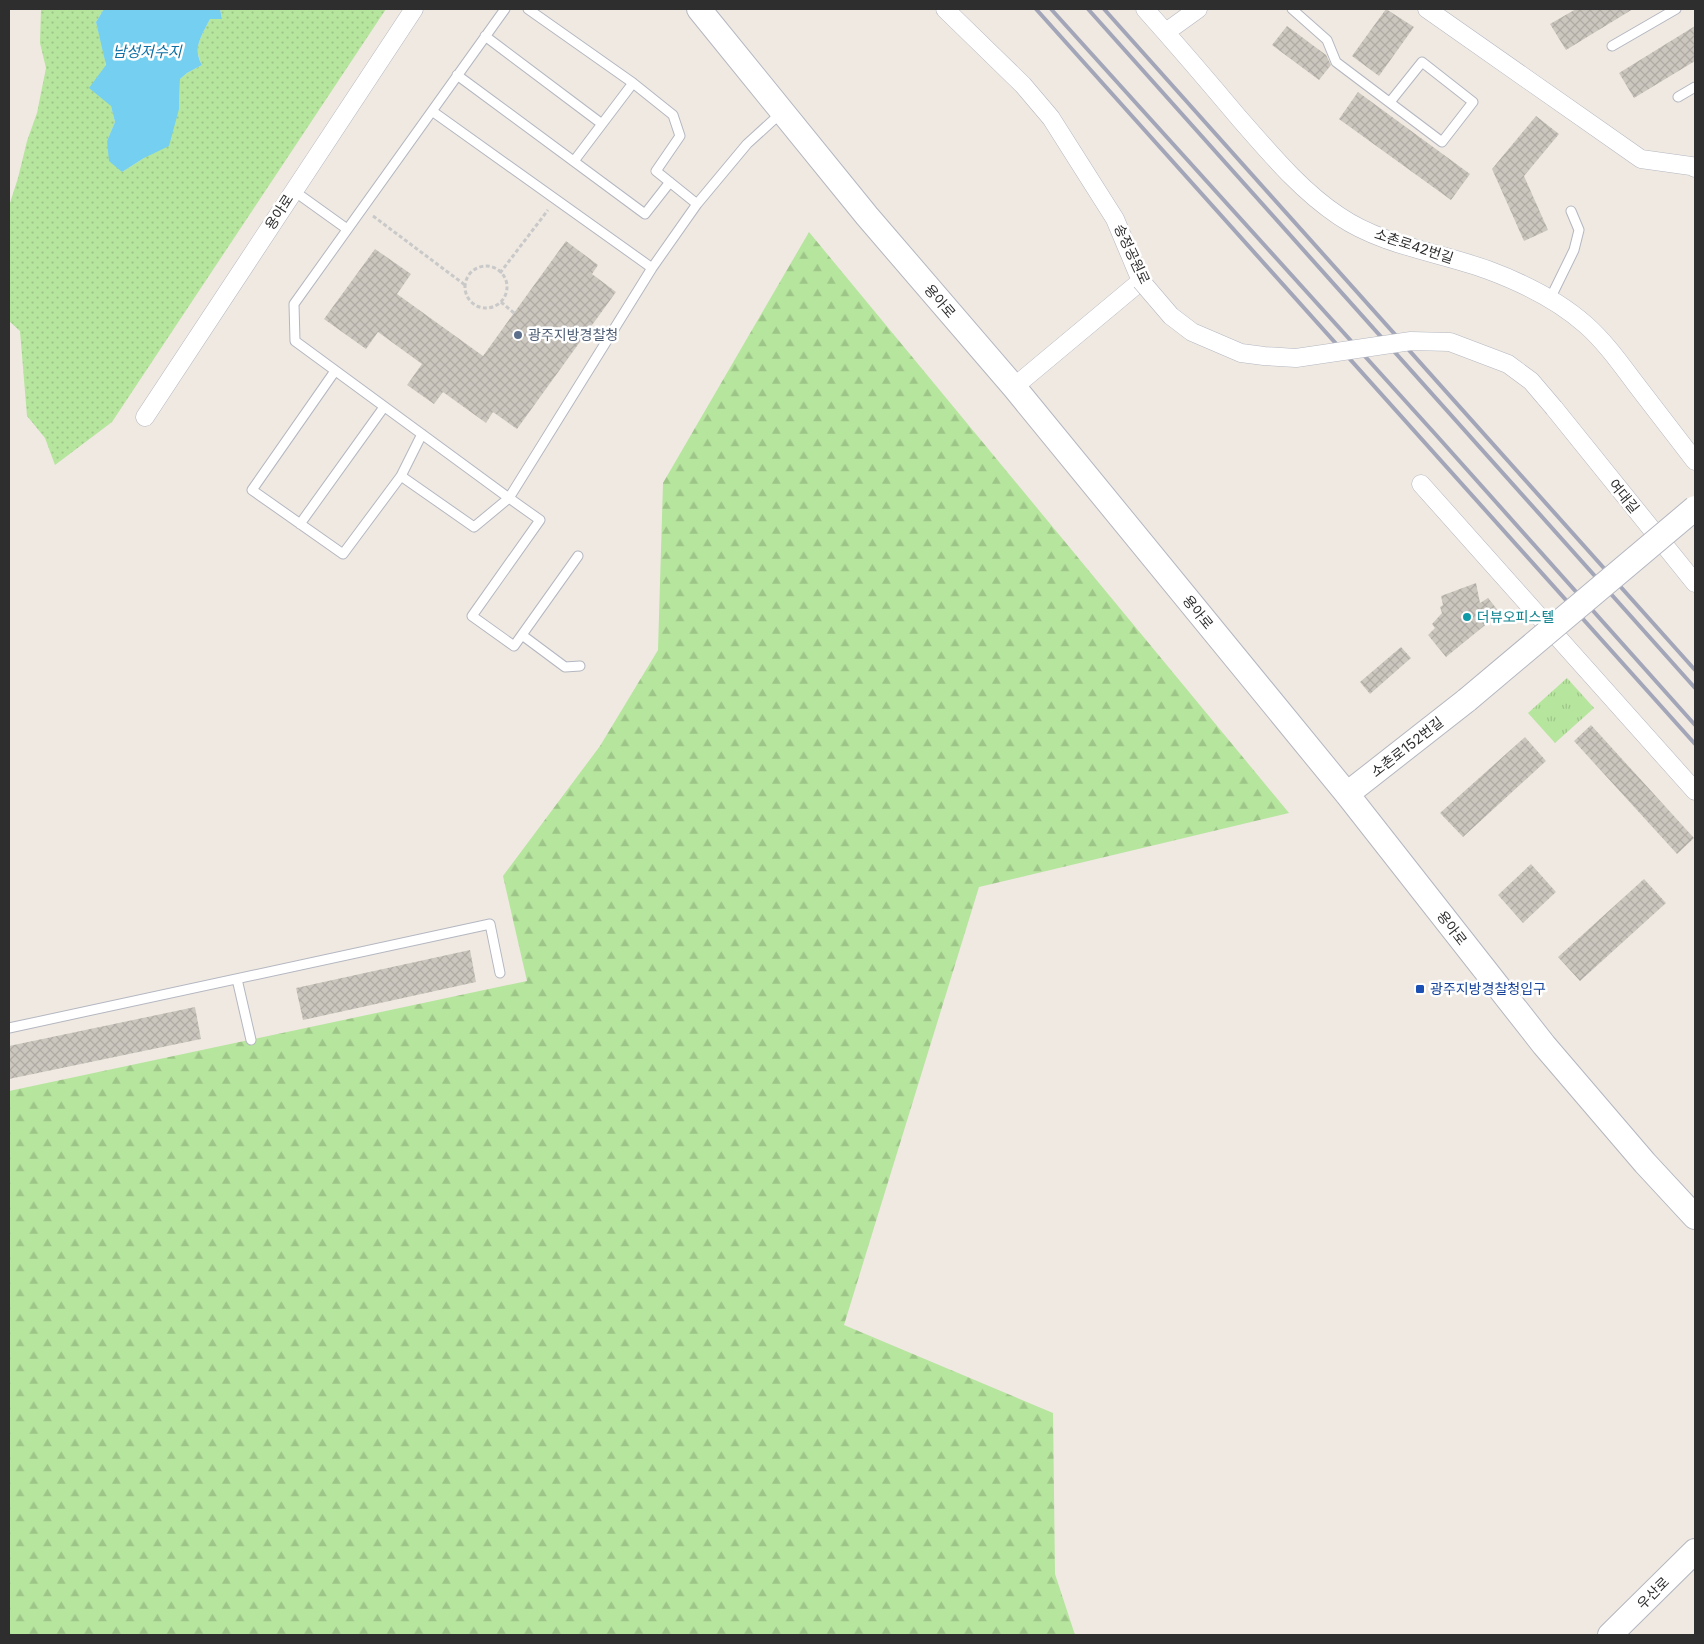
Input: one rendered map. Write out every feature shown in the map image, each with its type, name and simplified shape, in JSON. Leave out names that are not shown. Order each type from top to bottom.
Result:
[{"type":"street","name":"용아로","points":[[145,417],[414,9]]},
{"type":"street","name":"용아로","points":[[699,9],[867,216],[1014,387],[1347,794],[1544,1045],[1645,1163],[1695,1217]]},
{"type":"street","name":"송정공원로","points":[[946,9],[1023,85],[1051,118],[1115,219],[1141,282],[1171,316],[1192,332],[1241,353],[1296,358],[1411,341],[1450,342],[1508,364],[1532,381],[1554,408]]},
{"type":"street","name":"소촌로42번길","points":[[1145,9],[1264,147],[1298,181],[1339,216],[1368,232],[1397,244],[1462,261],[1517,282],[1550,299],[1586,325],[1608,348],[1695,461]]},
{"type":"street","points":[[1166,32],[1198,9]]},
{"type":"street","points":[[1426,9],[1641,159],[1695,168]]},
{"type":"street","points":[[1014,387],[1141,282]]},
{"type":"street","name":"여대길","points":[[1554,408],[1695,582]]},
{"type":"street","points":[[1421,484],[1695,791]]},
{"type":"street","name":"소촌로152번길","points":[[1347,794],[1467,700],[1695,508]]},
{"type":"street","name":"우산로","points":[[1610,1635],[1695,1551]]},
{"type":"lane","points":[[505,9],[294,304],[295,341],[540,520],[472,616],[514,646],[578,556]]},
{"type":"lane","points":[[528,9],[633,83],[673,116],[680,136],[656,171],[697,204]]},
{"type":"lane","points":[[1292,9],[1327,40],[1336,62],[1442,142],[1473,102],[1422,62],[1390,102]]},
{"type":"lane","points":[[1612,46],[1676,9]]},
{"type":"lane","points":[[485,36],[602,124]]},
{"type":"lane","points":[[457,75],[645,214],[670,182]]},
{"type":"lane","points":[[574,162],[633,83]]},
{"type":"lane","points":[[1678,97],[1695,86]]},
{"type":"lane","points":[[432,111],[652,268]]},
{"type":"lane","points":[[401,476],[474,527],[509,498],[652,268],[697,204],[747,144],[783,112]]},
{"type":"lane","points":[[294,191],[347,229]]},
{"type":"lane","points":[[1550,299],[1574,250],[1579,230],[1571,211]]},
{"type":"lane","points":[[335,371],[252,490],[343,554],[401,476],[422,434]]},
{"type":"lane","points":[[300,524],[384,407]]},
{"type":"lane","points":[[522,635],[565,667],[580,666]]},
{"type":"lane","points":[[9,1028],[490,924],[500,973]]},
{"type":"lane","points":[[237,979],[251,1040]]},
{"type":"path","points":[[500,273],[556,200]]},
{"type":"path","points":[[362,208],[465,285]]},
{"type":"path","points":[[484,266],[492,267],[500,273],[506,282],[507,289],[501,302],[488,308],[480,307],[469,299],[465,285],[471,272],[484,266]]},
{"type":"path","points":[[501,302],[514,313]]},
{"type":"green space","points":[[41,9],[104,9],[96,22],[104,53],[115,122],[107,141],[122,172],[144,158],[179,109],[180,79],[202,65],[198,52],[199,41],[210,19],[222,19],[220,9],[386,9],[112,422],[55,465],[45,438],[27,416],[20,331],[9,321],[9,206],[27,141],[37,113],[46,68],[40,43]]},
{"type":"green space","points":[[809,232],[1289,813],[979,887],[844,1325],[1053,1413],[1055,1574],[1075,1635],[9,1635],[9,1091],[527,981],[503,876],[600,746],[658,650],[663,483]]},
{"type":"green space","points":[[1567,678],[1594,708],[1555,743],[1528,713]]},
{"type":"water","name":"남성저수지","points":[[104,9],[220,9],[222,19],[210,19],[201,36],[198,53],[202,65],[180,79],[179,109],[169,146],[144,158],[122,172],[109,161],[107,141],[115,122],[111,106],[89,88],[106,65],[96,22]]},
{"type":"building","points":[[1386,9],[1414,27],[1379,76],[1352,56]]},
{"type":"building","points":[[1576,9],[1633,9],[1566,50],[1550,24]]},
{"type":"building","points":[[1287,26],[1326,55],[1331,65],[1319,80],[1272,45]]},
{"type":"building","points":[[1695,26],[1695,61],[1634,98],[1619,73]]},
{"type":"building","points":[[1358,92],[1470,174],[1451,200],[1339,119]]},
{"type":"building","points":[[1536,116],[1559,134],[1524,176],[1548,230],[1524,241],[1492,169]]},
{"type":"building","name":"광주지방경찰청","points":[[566,241],[598,265],[592,274],[616,292],[517,429],[493,412],[486,423],[443,392],[434,404],[407,385],[422,364],[378,332],[366,349],[324,319],[375,249],[411,274],[397,294],[483,356]]},
{"type":"building","name":"더뷰오피스텔","points":[[1476,583],[1480,603],[1488,598],[1500,613],[1446,657],[1428,635],[1435,628],[1432,624],[1442,613],[1440,607],[1443,605],[1441,596]]},
{"type":"building","points":[[1401,647],[1411,658],[1370,694],[1360,682]]},
{"type":"building","points":[[1591,725],[1694,838],[1677,854],[1574,741]]},
{"type":"building","points":[[1525,737],[1546,761],[1463,837],[1440,813]]},
{"type":"building","points":[[1531,864],[1556,892],[1523,923],[1498,895]]},
{"type":"building","points":[[1644,879],[1666,903],[1580,981],[1558,957]]},
{"type":"building","points":[[470,950],[476,982],[303,1020],[296,988]]},
{"type":"building","points":[[195,1007],[201,1039],[9,1079],[9,1046]]},
{"type":"railway","points":[[1036,9],[1695,744]]},
{"type":"railway","points":[[1051,9],[1695,725]]},
{"type":"railway","points":[[1088,9],[1695,688]]},
{"type":"railway","points":[[1104,9],[1695,670]]},
{"type":"place","name":"광주지방경찰청","points":[[518,335]]},
{"type":"place","name":"더뷰오피스텔","points":[[1467,617]]},
{"type":"place","name":"광주지방경찰청입구","points":[[1420,989]]}]
